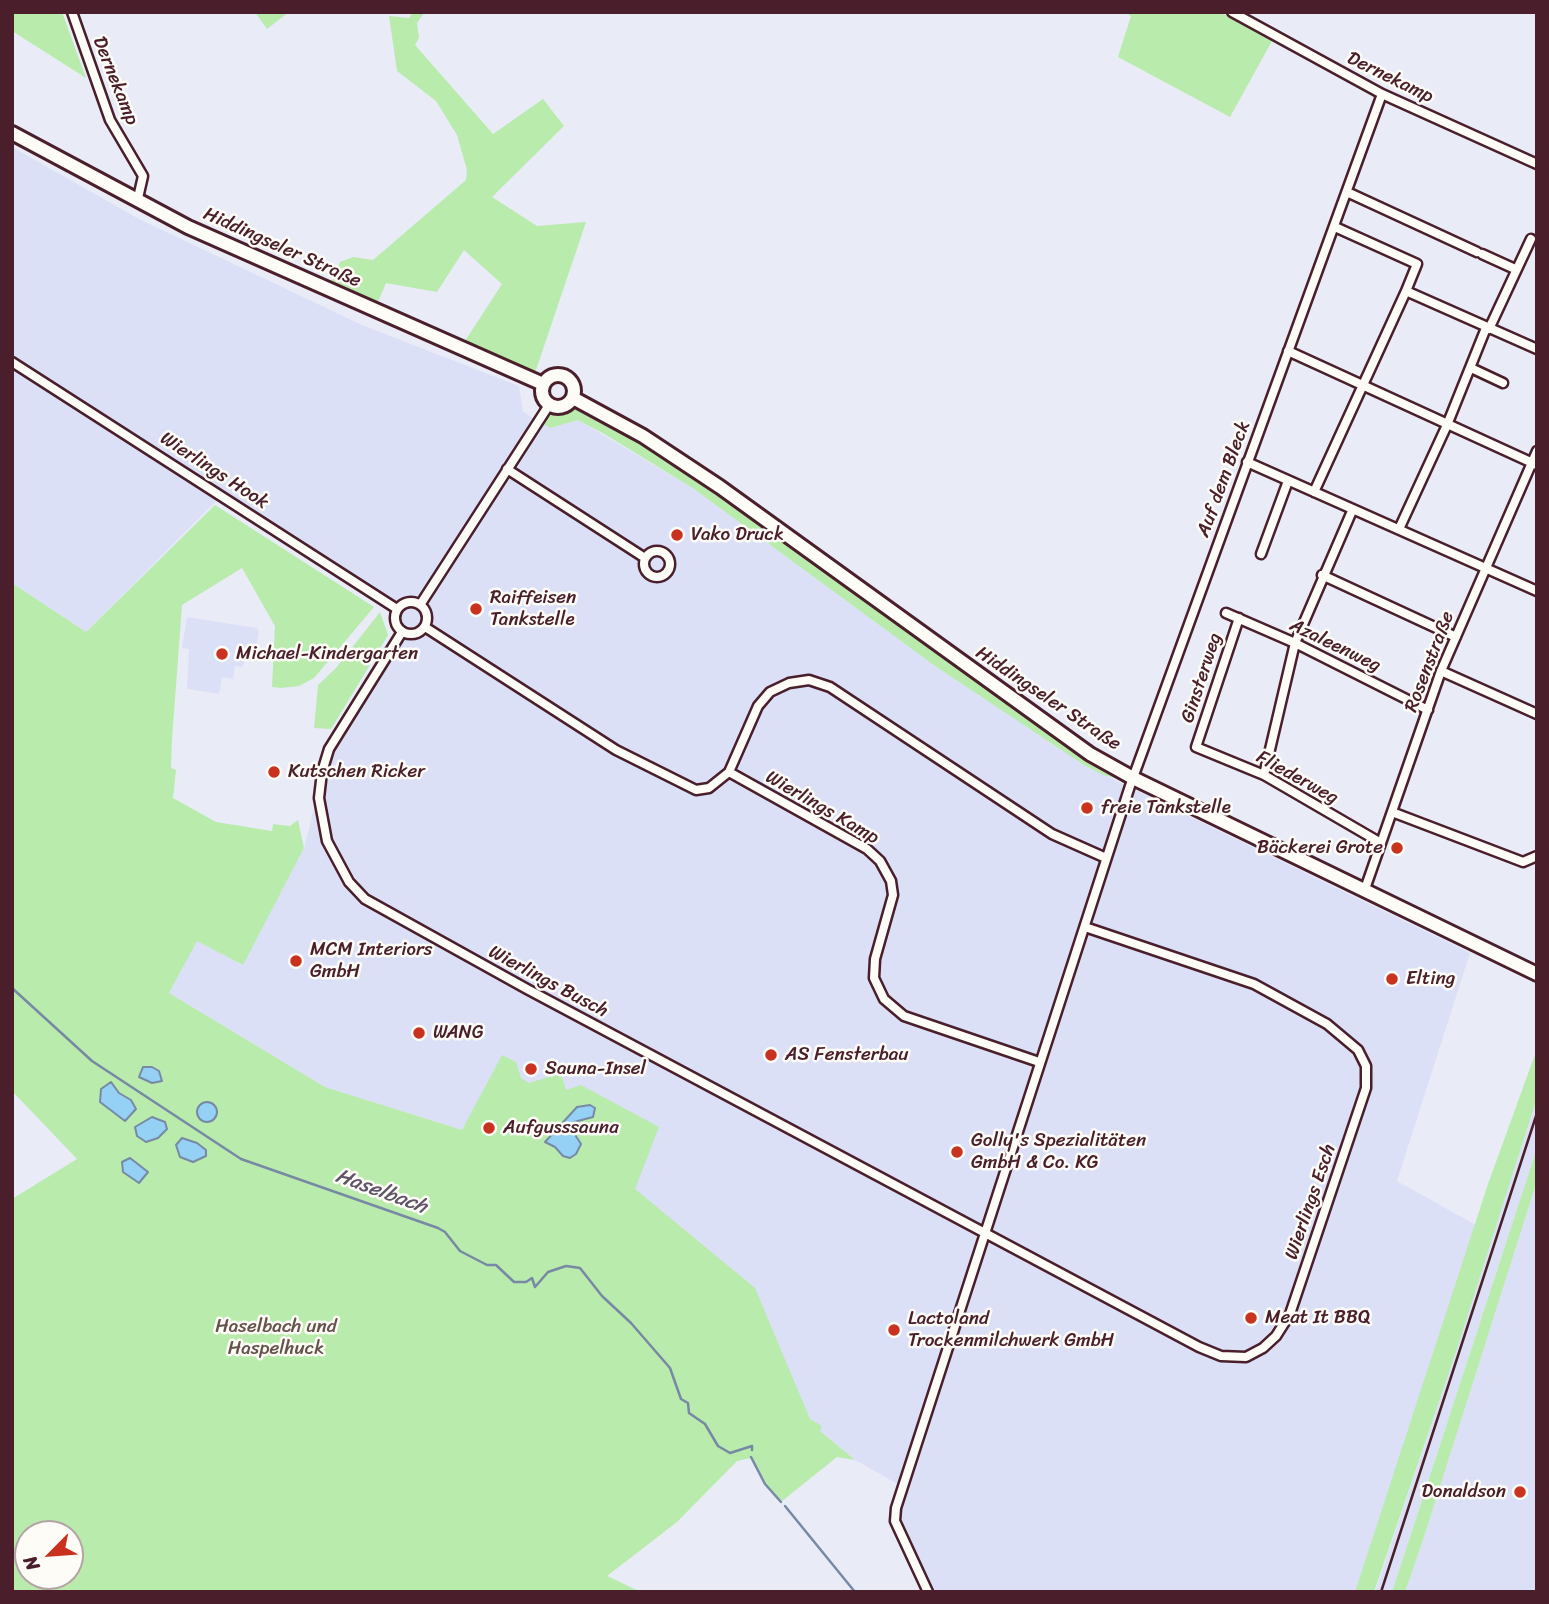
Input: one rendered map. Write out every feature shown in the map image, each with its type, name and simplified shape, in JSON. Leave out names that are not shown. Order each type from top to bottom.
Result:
[{"type":"street","name":"Dernekamp","points":[[72,12],[110,120],[143,176],[138,198]]},
{"type":"street","name":"Dernekamp","points":[[1232,12],[1382,94],[1537,164]]},
{"type":"street","name":"Auf dem Bleck","points":[[1133,778],[1382,94]]},
{"type":"street","name":"Hiddingseler Straße","points":[[12,133],[188,227],[543,384]]},
{"type":"street","points":[[1347,192],[1515,269]]},
{"type":"street","points":[[1314,492],[1364,387],[1417,264],[1335,227]]},
{"type":"street","points":[[1399,529],[1447,425],[1487,328],[1531,239]]},
{"type":"street","points":[[1406,291],[1537,349]]},
{"type":"street","points":[[1288,351],[1534,464]]},
{"type":"street","name":"Wierlings Hook","points":[[12,362],[397,609]]},
{"type":"street","points":[[1471,368],[1503,383]]},
{"type":"street","points":[[552,375],[563,375],[572,382],[573,398],[562,407],[549,405],[542,395],[543,384],[552,375]]},
{"type":"street","name":"Hiddingseler Straße","points":[[573,398],[643,436],[720,487],[1090,754],[1133,778],[1537,974]]},
{"type":"street","points":[[420,605],[549,405]]},
{"type":"street","name":"Rosenstraße","points":[[1365,889],[1441,671],[1534,464],[1537,451]]},
{"type":"street","points":[[1247,462],[1537,591]]},
{"type":"street","points":[[507,469],[645,558]]},
{"type":"street","points":[[1261,554],[1287,481]]},
{"type":"street","points":[[1264,775],[1295,643],[1322,575],[1352,511]]},
{"type":"street","points":[[1322,575],[1456,637]]},
{"type":"street","points":[[408,602],[420,605],[427,615],[425,627],[417,634],[402,632],[394,621],[397,609],[408,602]]},
{"type":"street","name":"Azaleenweg","points":[[1226,613],[1295,643],[1428,710]]},
{"type":"street","name":"Ginsterweg","points":[[1196,747],[1239,618]]},
{"type":"street","points":[[425,627],[616,750],[696,790],[709,788],[729,772],[758,705],[770,692],[809,680],[830,687],[1052,834],[1106,858]]},
{"type":"street","name":"Wierlings Busch","points":[[402,632],[330,749],[322,772],[319,798],[327,842],[336,862],[357,891],[383,911],[984,1234]]},
{"type":"street","points":[[1441,671],[1537,714]]},
{"type":"street","name":"Fliederweg","points":[[1196,747],[1264,775],[1381,843]]},
{"type":"street","name":"Wierlings Kamp","points":[[729,772],[867,849],[887,870],[893,895],[875,959],[874,978],[884,999],[904,1016],[1039,1062]]},
{"type":"street","points":[[928,1592],[895,1521],[897,1508],[1133,778]]},
{"type":"street","points":[[1392,812],[1523,862],[1537,856]]},
{"type":"street","name":"Wierlings Esch","points":[[984,1234],[1199,1347],[1221,1356],[1247,1357],[1276,1336],[1290,1314],[1366,1088],[1366,1066],[1357,1049],[1327,1024],[1254,984],[1085,927]]},
{"type":"shaded area","points":[[12,147],[139,219],[362,325],[519,386],[523,412],[550,428],[578,420],[694,489],[935,666],[1084,765],[1470,953],[1397,1181],[1476,1225],[1357,1592],[923,1592],[891,1524],[901,1486],[855,1460],[808,1421],[583,1168],[325,1087],[169,993],[197,940],[242,965],[304,848],[329,749],[402,632],[394,621],[397,609],[222,495],[86,632],[12,583]]},
{"type":"shaded area","name":"Michael-Kindergarten","points":[[187,617],[257,628],[259,631],[254,659],[244,660],[243,667],[235,666],[233,679],[222,677],[219,694],[187,689],[189,649],[182,648]]},
{"type":"shaded area","points":[[1537,1098],[1537,1148],[1392,1592],[1375,1592],[1456,1352]]},
{"type":"shaded area","points":[[1537,1181],[1537,1592],[1405,1592],[1423,1540]]},
{"type":"green space","points":[[12,12],[62,12],[86,78],[12,31]]},
{"type":"green space","points":[[255,12],[289,12],[267,29]]},
{"type":"green space","points":[[413,12],[425,12],[417,23],[419,38],[415,45],[493,134],[543,99],[564,126],[492,197],[537,226],[586,222],[535,373],[465,341],[502,284],[464,250],[437,292],[386,283],[378,302],[332,281],[340,262],[353,257],[373,260],[466,180],[467,170],[457,135],[436,101],[397,71],[389,16],[409,18]]},
{"type":"green space","points":[[1125,12],[1220,12],[1272,41],[1230,117],[1118,57],[1131,16]]},
{"type":"green space","points":[[573,398],[720,487],[1133,778],[1118,779],[1084,765],[935,666],[694,489],[606,435],[578,420],[550,428],[537,420],[549,405],[562,407]]},
{"type":"green space","name":"Haselbach und Haspelhuck","points":[[215,505],[374,607],[314,678],[299,686],[281,688],[272,687],[275,626],[242,568],[182,605],[172,739],[171,768],[176,770],[173,798],[216,822],[272,831],[273,824],[290,826],[298,820],[304,848],[243,965],[197,941],[169,993],[325,1087],[462,1130],[502,1055],[516,1062],[521,1078],[529,1083],[561,1073],[566,1090],[581,1085],[659,1127],[635,1189],[755,1288],[810,1419],[822,1426],[820,1431],[855,1460],[837,1457],[782,1501],[774,1496],[751,1458],[737,1461],[677,1522],[607,1576],[641,1592],[12,1592],[12,1199],[77,1159],[12,1091],[12,583],[86,632]]},
{"type":"green space","points":[[380,612],[388,635],[331,729],[314,728],[318,685],[336,668]]},
{"type":"green space","points":[[1537,1049],[1537,1098],[1456,1352],[1374,1592],[1355,1592],[1488,1184]]},
{"type":"green space","points":[[1537,1148],[1537,1181],[1423,1540],[1405,1592],[1392,1592]]},
{"type":"water","points":[[143,1067],[152,1067],[159,1071],[162,1081],[152,1083],[139,1077]]},
{"type":"water","points":[[111,1082],[119,1093],[131,1100],[136,1109],[125,1121],[100,1102],[101,1089]]},
{"type":"water","points":[[207,1102],[214,1105],[217,1112],[214,1119],[207,1122],[200,1119],[197,1112],[200,1105]]},
{"type":"water","points":[[590,1105],[595,1108],[593,1117],[574,1122],[570,1127],[581,1144],[576,1154],[570,1158],[563,1156],[555,1147],[545,1142],[577,1107]]},
{"type":"water","points":[[152,1117],[165,1122],[167,1129],[158,1138],[146,1142],[137,1136],[135,1127]]},
{"type":"water","points":[[182,1138],[197,1143],[206,1150],[206,1156],[193,1162],[180,1157],[176,1145]]},
{"type":"water","points":[[130,1158],[148,1172],[139,1183],[123,1172],[122,1162]]},
{"type":"waterway","name":"Haselbach","points":[[12,988],[92,1061],[241,1159],[438,1228],[445,1232],[460,1251],[487,1265],[496,1265],[514,1282],[526,1282],[532,1278],[535,1287],[548,1272],[566,1266],[580,1268],[602,1296],[631,1323],[670,1368],[681,1399],[688,1403],[689,1413],[705,1424],[718,1446],[730,1453],[752,1446],[752,1450]]},
{"type":"waterway","name":"Haselbach","points":[[751,1457],[765,1484],[781,1502]]},
{"type":"waterway","name":"Haselbach","points":[[785,1506],[855,1592]]},
{"type":"railway","points":[[1381,1592],[1537,1113]]},
{"type":"place","name":"Vako Druck","points":[[677,535]]},
{"type":"place","name":"Raiffeisen Tankstelle","points":[[476,609]]},
{"type":"place","name":"Michael-Kindergarten","points":[[222,654]]},
{"type":"place","name":"Kutschen Ricker","points":[[274,772]]},
{"type":"place","name":"freie Tankstelle","points":[[1087,808]]},
{"type":"place","name":"Bäckerei Grote","points":[[1397,848]]},
{"type":"place","name":"MCM Interiors GmbH","points":[[296,961]]},
{"type":"place","name":"Elting","points":[[1392,979]]},
{"type":"place","name":"WANG","points":[[419,1033]]},
{"type":"place","name":"AS Fensterbau","points":[[771,1055]]},
{"type":"place","name":"Sauna-Insel","points":[[531,1069]]},
{"type":"place","name":"Aufgusssauna","points":[[489,1128]]},
{"type":"place","name":"Golly's Spezialitäten GmbH & Co. KG","points":[[957,1152]]},
{"type":"place","name":"Meat It BBQ","points":[[1251,1318]]},
{"type":"place","name":"Lactoland Trockenmilchwerk GmbH","points":[[894,1330]]},
{"type":"place","name":"Donaldson","points":[[1520,1492]]}]
